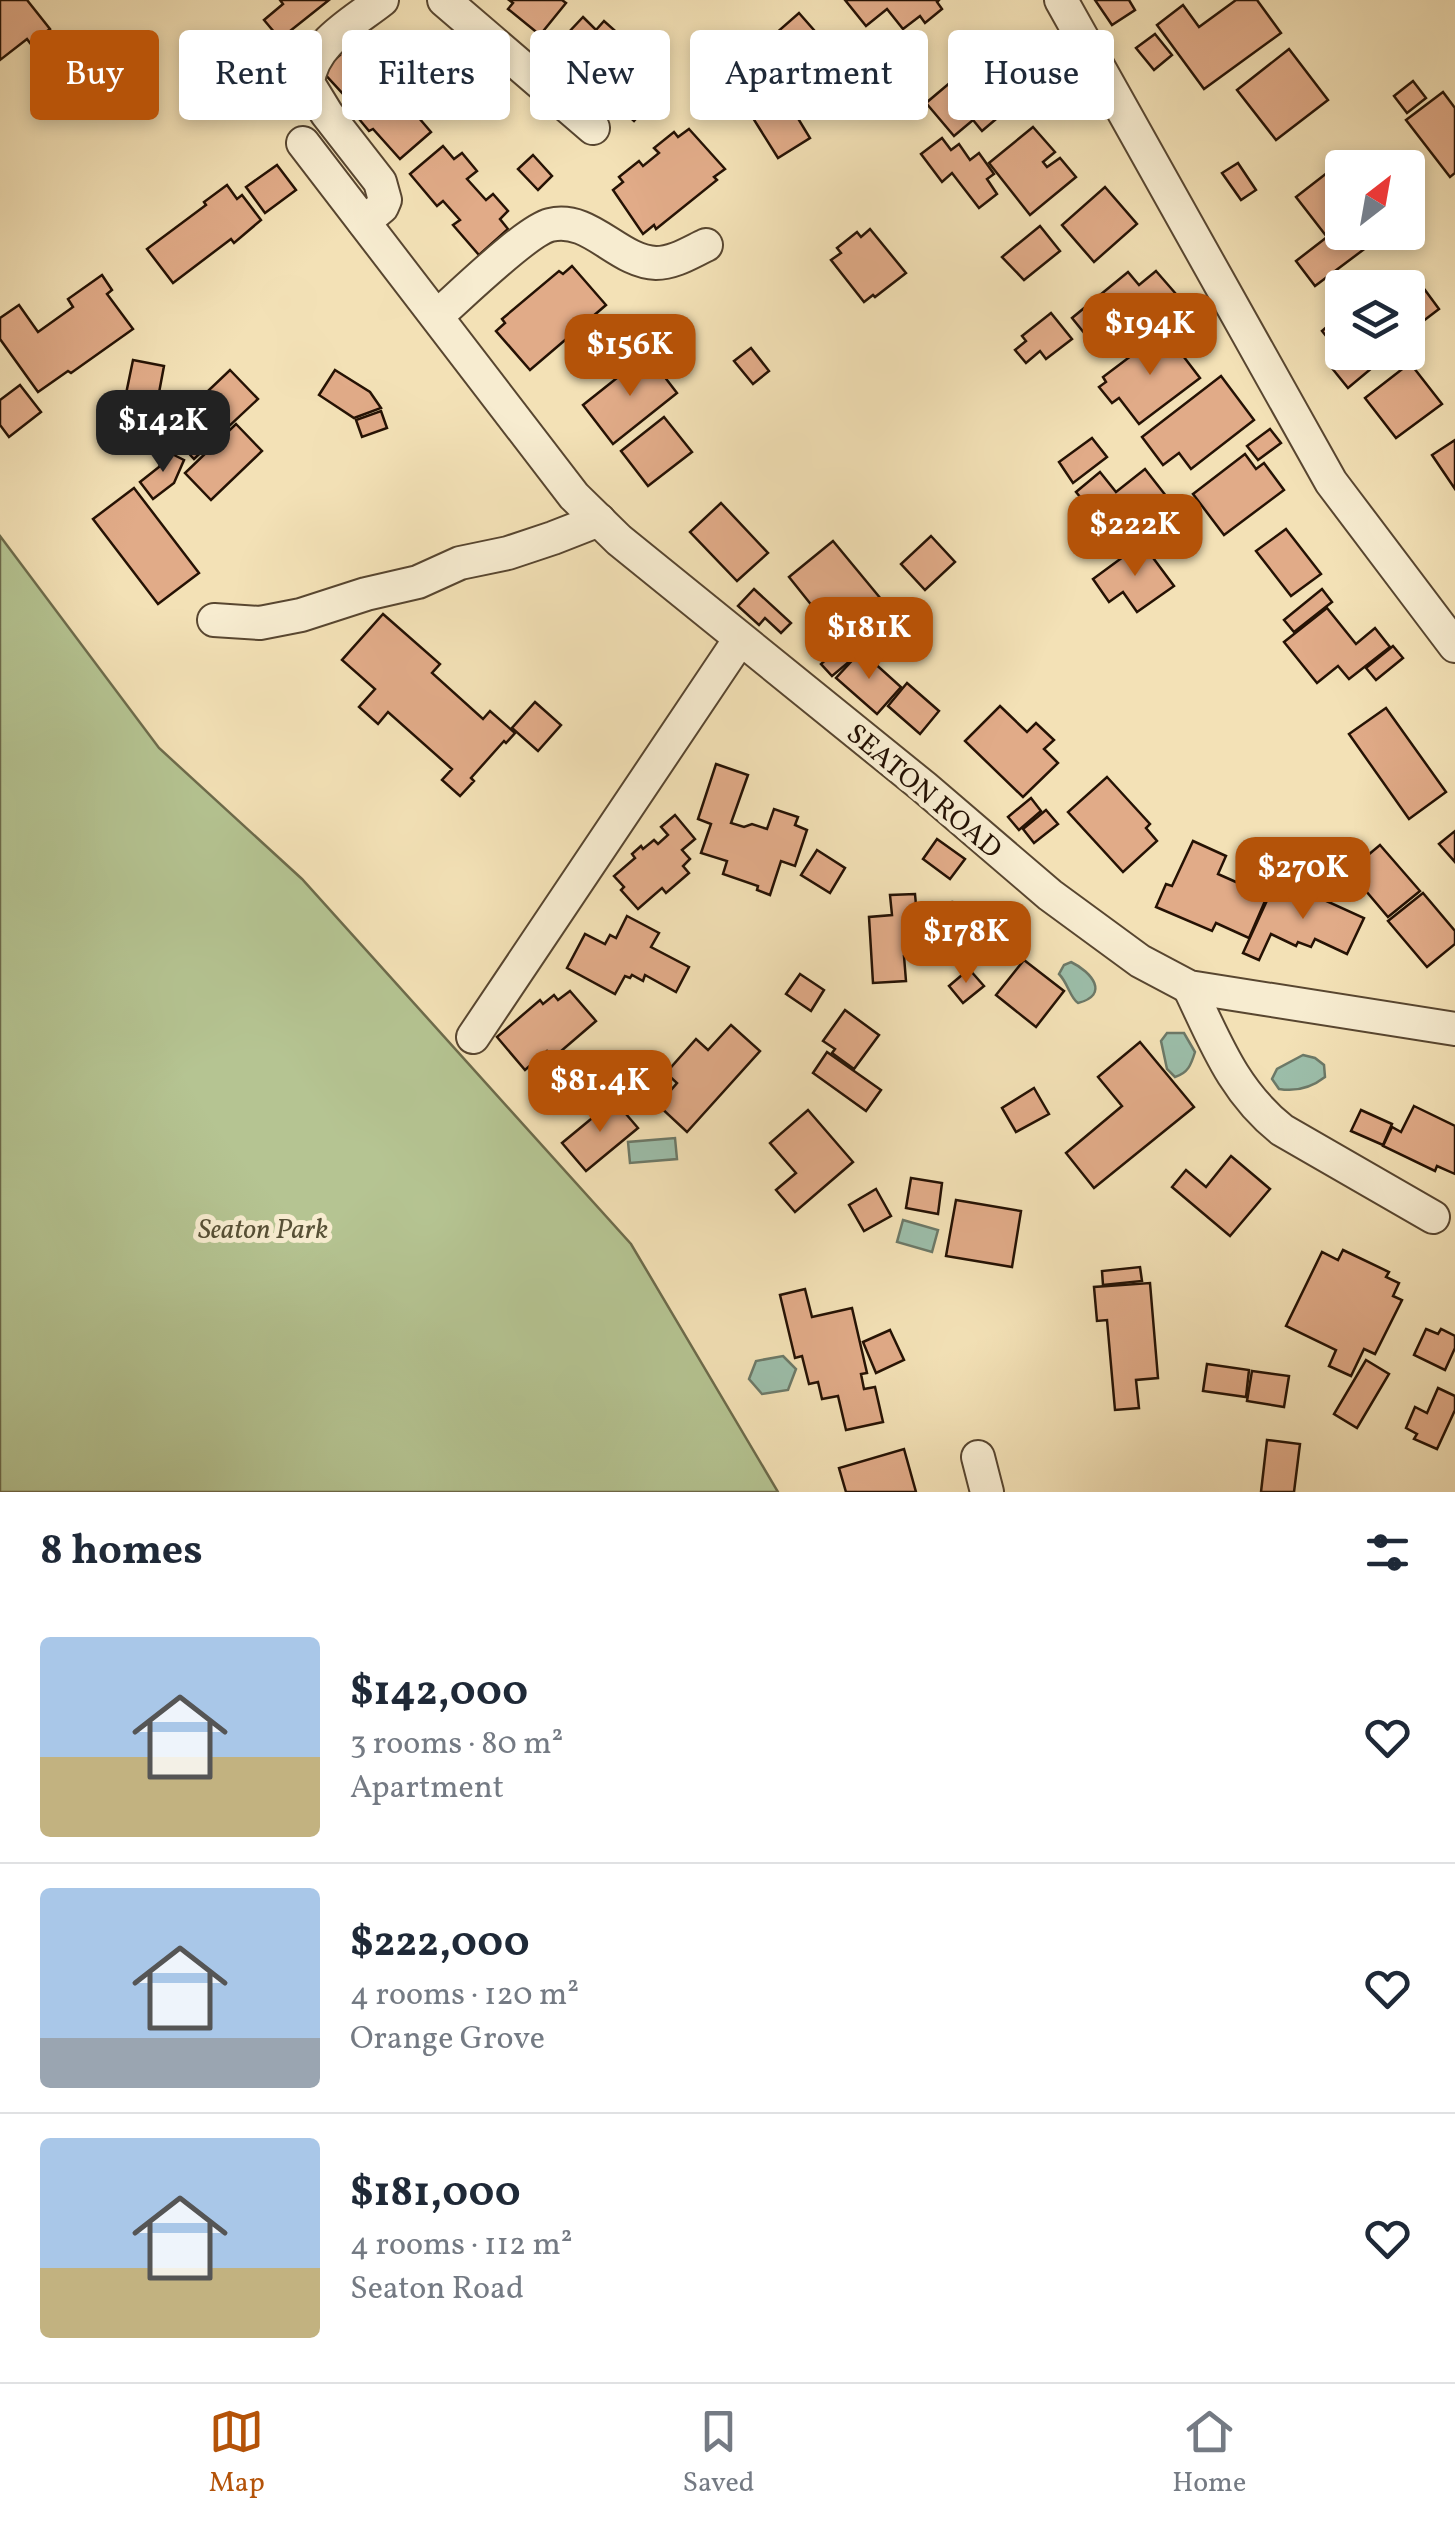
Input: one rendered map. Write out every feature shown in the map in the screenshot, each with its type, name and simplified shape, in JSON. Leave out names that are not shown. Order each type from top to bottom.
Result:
[{"type":"street","points":[[364,222],[386,200],[380,182],[308,83],[318,52],[382,0]]},
{"type":"street","points":[[444,0],[593,128]]},
{"type":"street","points":[[1061,0],[1331,482],[1455,646]]},
{"type":"street","name":"SEATON ROAD","points":[[303,143],[574,496],[619,540],[1050,894],[1140,961],[1189,986],[1455,1029]]},
{"type":"street","points":[[436,316],[547,226],[567,223],[579,227],[629,254],[657,263],[673,261],[706,245]]},
{"type":"street","points":[[214,620],[260,623],[301,615],[418,582],[460,563],[508,553],[599,520]]},
{"type":"street","points":[[473,1037],[740,638]]},
{"type":"street","points":[[1189,986],[1226,1065],[1264,1116],[1432,1217]]},
{"type":"street","points":[[978,1457],[987,1492]]},
{"type":"green space","name":"Seaton Park","points":[[0,536],[159,748],[302,879],[631,1244],[778,1492],[0,1492]]},
{"type":"shaded area","points":[[1071,962],[1094,983],[1093,995],[1078,1003],[1059,974]]},
{"type":"shaded area","points":[[1167,1033],[1184,1033],[1195,1052],[1188,1068],[1175,1077],[1167,1069],[1161,1041]]},
{"type":"shaded area","points":[[1303,1055],[1324,1065],[1325,1077],[1304,1088],[1279,1089],[1272,1079],[1277,1069]]},
{"type":"shaded area","points":[[675,1138],[677,1159],[630,1163],[628,1142]]},
{"type":"shaded area","points":[[903,1220],[938,1230],[932,1252],[897,1242]]},
{"type":"shaded area","points":[[783,1356],[796,1369],[788,1390],[762,1394],[749,1379],[756,1361]]},
{"type":"building","points":[[0,0],[27,0],[50,29],[30,30],[30,43],[27,39],[0,60]]},
{"type":"building","points":[[280,0],[329,0],[291,30],[272,30],[264,20],[283,4]]},
{"type":"building","points":[[509,0],[566,3],[544,30],[534,30],[508,9],[513,3]]},
{"type":"building","points":[[845,0],[939,0],[942,9],[925,23],[920,16],[903,29],[887,9],[866,26]]},
{"type":"building","points":[[1095,0],[1129,0],[1135,10],[1112,25]]},
{"type":"building","points":[[1236,0],[1257,0],[1281,33],[1204,89],[1157,25],[1183,5],[1199,27]]},
{"type":"building","points":[[799,13],[814,30],[780,30]]},
{"type":"building","points":[[583,17],[596,30],[571,30]]},
{"type":"building","points":[[604,21],[614,30],[596,30]]},
{"type":"building","points":[[1155,34],[1172,55],[1154,70],[1136,48]]},
{"type":"building","points":[[342,47],[342,93],[322,71],[340,55]]},
{"type":"building","points":[[1289,49],[1328,100],[1276,140],[1237,90]]},
{"type":"building","points":[[1413,81],[1426,98],[1407,113],[1394,96]]},
{"type":"building","points":[[948,84],[948,120],[973,120],[954,136],[928,101]]},
{"type":"building","points":[[1443,92],[1455,108],[1455,173],[1450,177],[1406,120]]},
{"type":"building","points":[[360,120],[421,120],[431,132],[400,159],[373,129],[369,131]]},
{"type":"building","points":[[754,120],[799,120],[810,138],[778,158]]},
{"type":"building","points":[[973,120],[995,120],[982,131]]},
{"type":"building","points":[[1033,127],[1055,152],[1043,162],[1047,167],[1060,158],[1076,177],[1030,215],[989,163]]},
{"type":"building","points":[[689,129],[725,169],[714,177],[717,180],[656,229],[654,225],[643,234],[613,190],[623,182],[619,177],[639,161],[643,166],[659,153],[654,148],[674,132],[678,137]]},
{"type":"building","points":[[942,138],[951,150],[959,144],[970,160],[979,153],[994,174],[987,179],[997,194],[979,208],[952,173],[942,182],[921,154]]},
{"type":"building","points":[[443,146],[454,159],[462,153],[477,171],[467,179],[486,200],[493,194],[508,211],[500,219],[508,229],[479,255],[453,225],[460,220],[443,201],[437,206],[410,174]]},
{"type":"building","points":[[533,155],[552,176],[538,190],[518,169]]},
{"type":"building","points":[[1238,163],[1256,190],[1241,200],[1222,173]]},
{"type":"building","points":[[277,165],[296,190],[265,213],[246,187]]},
{"type":"building","points":[[1325,174],[1325,234],[1296,197]]},
{"type":"building","points":[[227,185],[237,199],[242,195],[261,220],[173,283],[147,249]]},
{"type":"building","points":[[1105,187],[1137,224],[1094,262],[1062,225]]},
{"type":"building","points":[[1040,226],[1060,251],[1024,280],[1002,257]]},
{"type":"building","points":[[870,229],[906,273],[864,302],[831,260],[841,253],[837,248],[857,232],[861,237]]},
{"type":"building","points":[[1325,239],[1325,250],[1363,250],[1336,270],[1325,270],[1325,278],[1315,286],[1296,261]]},
{"type":"building","points":[[572,266],[606,305],[530,370],[496,331],[505,323],[502,319],[559,271],[563,274]]},
{"type":"building","points":[[1156,271],[1176,294],[1102,355],[1072,318],[1128,272],[1139,285]]},
{"type":"building","points":[[102,275],[112,290],[107,294],[133,329],[38,392],[0,339],[0,318],[19,305],[38,332],[73,307],[68,299]]},
{"type":"building","points":[[1425,290],[1439,309],[1425,320]]},
{"type":"building","points":[[1051,313],[1072,339],[1046,359],[1040,351],[1026,363],[1015,350],[1026,341],[1022,336]]},
{"type":"building","points":[[1164,331],[1200,378],[1139,424],[1119,398],[1112,403],[1099,387],[1106,382],[1103,377]]},
{"type":"building","points":[[751,348],[769,371],[753,384],[734,361]]},
{"type":"building","points":[[647,354],[677,393],[613,444],[583,405]]},
{"type":"building","points":[[133,360],[164,366],[152,430],[120,423]]},
{"type":"building","points":[[230,370],[258,399],[194,459],[167,430]]},
{"type":"building","points":[[335,370],[370,392],[381,408],[354,418],[319,395]]},
{"type":"building","points":[[1333,370],[1370,370],[1348,388]]},
{"type":"building","points":[[1401,370],[1415,370],[1442,404],[1396,438],[1365,398]]},
{"type":"building","points":[[1221,376],[1254,420],[1191,469],[1179,453],[1163,465],[1142,437]]},
{"type":"building","points":[[20,385],[41,412],[9,437],[0,425],[0,400]]},
{"type":"building","points":[[381,411],[387,428],[362,437],[356,420]]},
{"type":"building","points":[[664,417],[692,452],[648,486],[621,451]]},
{"type":"building","points":[[236,424],[262,451],[211,500],[185,473]]},
{"type":"building","points":[[1270,429],[1281,443],[1258,460],[1247,446]]},
{"type":"building","points":[[1092,438],[1107,457],[1073,483],[1059,462]]},
{"type":"building","points":[[1455,440],[1455,489],[1432,455]]},
{"type":"building","points":[[166,451],[184,460],[174,483],[153,499],[140,482],[159,467]]},
{"type":"building","points":[[1245,454],[1256,469],[1264,463],[1284,490],[1224,535],[1193,494]]},
{"type":"building","points":[[1145,469],[1170,501],[1117,542],[1076,492],[1100,472],[1116,492]]},
{"type":"building","points":[[134,488],[199,573],[158,604],[93,519]]},
{"type":"building","points":[[721,503],[768,553],[737,581],[690,532]]},
{"type":"building","points":[[1286,529],[1321,574],[1291,596],[1256,551]]},
{"type":"building","points":[[931,536],[955,562],[925,590],[901,564]]},
{"type":"building","points":[[833,541],[886,605],[851,634],[843,624],[833,632],[789,577]]},
{"type":"building","points":[[1142,543],[1174,586],[1137,612],[1123,592],[1109,602],[1093,579]]},
{"type":"building","points":[[754,589],[791,623],[781,633],[765,618],[759,625],[738,606]]},
{"type":"building","points":[[1322,589],[1332,602],[1294,632],[1284,620]]},
{"type":"building","points":[[1327,608],[1356,644],[1375,628],[1390,647],[1349,679],[1338,666],[1317,683],[1284,642]]},
{"type":"building","points":[[383,614],[440,664],[432,673],[483,719],[490,711],[515,733],[471,778],[474,781],[460,796],[442,780],[452,769],[388,712],[378,724],[359,707],[375,689],[342,660]]},
{"type":"building","points":[[844,643],[856,656],[832,676],[821,664]]},
{"type":"building","points":[[1393,646],[1403,658],[1376,680],[1366,668]]},
{"type":"building","points":[[861,651],[901,687],[877,714],[836,678]]},
{"type":"building","points":[[907,683],[939,711],[920,734],[888,706]]},
{"type":"building","points":[[535,702],[561,725],[538,751],[512,728]]},
{"type":"building","points":[[1000,706],[1027,732],[1036,723],[1054,740],[1044,749],[1058,763],[1023,797],[965,741]]},
{"type":"building","points":[[1386,708],[1446,792],[1409,819],[1349,734]]},
{"type":"building","points":[[716,764],[748,775],[731,823],[767,829],[774,809],[798,817],[795,825],[807,830],[795,866],[781,861],[770,895],[757,890],[758,886],[723,874],[727,861],[701,853],[711,824],[698,819]]},
{"type":"building","points":[[1107,777],[1150,824],[1146,828],[1157,841],[1123,872],[1068,812]]},
{"type":"building","points":[[1031,798],[1041,811],[1019,830],[1008,817]]},
{"type":"building","points":[[1046,810],[1058,824],[1034,843],[1023,829]]},
{"type":"building","points":[[675,815],[695,839],[682,850],[690,859],[683,866],[689,873],[666,893],[662,888],[638,909],[614,876],[635,858],[632,854],[641,846],[643,849],[654,840],[658,844],[668,835],[661,827]]},
{"type":"building","points":[[1455,831],[1455,862],[1439,844]]},
{"type":"building","points":[[937,839],[965,859],[950,879],[923,859]]},
{"type":"building","points":[[1193,841],[1226,856],[1218,874],[1245,886],[1243,891],[1265,901],[1249,938],[1216,923],[1212,931],[1156,907],[1166,884],[1172,886]]},
{"type":"building","points":[[1380,845],[1420,891],[1388,917],[1349,871]]},
{"type":"building","points":[[817,850],[845,868],[830,893],[801,875]]},
{"type":"building","points":[[1289,884],[1364,918],[1347,954],[1315,939],[1311,947],[1298,942],[1296,946],[1271,934],[1259,960],[1243,953],[1274,885],[1286,890]]},
{"type":"building","points":[[1423,893],[1455,931],[1455,944],[1427,967],[1388,921]]},
{"type":"building","points":[[915,894],[916,905],[952,902],[953,924],[960,923],[962,953],[904,956],[906,981],[873,983],[869,917],[892,915],[890,895]]},
{"type":"building","points":[[627,916],[659,933],[651,947],[689,967],[676,992],[645,975],[643,981],[632,975],[625,976],[615,994],[567,968],[585,934],[605,944],[610,935],[616,938]]},
{"type":"building","points":[[1024,960],[1064,991],[1036,1027],[996,995]]},
{"type":"building","points":[[969,969],[984,986],[963,1003],[949,986]]},
{"type":"building","points":[[800,974],[824,990],[811,1011],[786,994]]},
{"type":"building","points":[[570,991],[596,1021],[553,1058],[547,1051],[525,1070],[497,1037],[540,1000],[543,1004],[554,995],[558,1000]]},
{"type":"building","points":[[845,1010],[879,1035],[854,1069],[823,1041]]},
{"type":"building","points":[[731,1025],[760,1051],[687,1132],[658,1105],[677,1083],[666,1073],[696,1039],[708,1050]]},
{"type":"building","points":[[1140,1042],[1194,1107],[1094,1188],[1066,1153],[1122,1106],[1098,1077]]},
{"type":"building","points":[[827,1052],[881,1090],[866,1111],[813,1073]]},
{"type":"building","points":[[1034,1088],[1049,1114],[1016,1132],[1002,1108]]},
{"type":"building","points":[[614,1100],[638,1128],[586,1171],[562,1143]]},
{"type":"building","points":[[1414,1106],[1455,1126],[1455,1174],[1437,1166],[1435,1171],[1383,1146],[1392,1127],[1401,1132]]},
{"type":"building","points":[[808,1110],[853,1162],[795,1212],[776,1190],[796,1173],[770,1143]]},
{"type":"building","points":[[1361,1110],[1392,1124],[1383,1145],[1351,1131]]},
{"type":"building","points":[[1231,1156],[1270,1189],[1230,1236],[1172,1187],[1186,1170],[1206,1187]]},
{"type":"building","points":[[911,1178],[942,1183],[938,1214],[906,1208]]},
{"type":"building","points":[[876,1189],[891,1216],[864,1231],[849,1205]]},
{"type":"building","points":[[956,1200],[1021,1211],[1012,1267],[946,1256]]},
{"type":"building","points":[[1343,1250],[1389,1272],[1386,1277],[1399,1283],[1393,1296],[1402,1300],[1375,1354],[1364,1349],[1351,1376],[1329,1366],[1336,1350],[1286,1326],[1322,1252],[1338,1260]]},
{"type":"building","points":[[1140,1267],[1142,1281],[1103,1285],[1102,1271]]},
{"type":"building","points":[[1150,1283],[1158,1378],[1136,1380],[1139,1408],[1115,1410],[1107,1320],[1097,1321],[1094,1287]]},
{"type":"building","points":[[805,1289],[812,1317],[852,1308],[867,1373],[861,1374],[864,1389],[875,1387],[883,1422],[846,1430],[838,1396],[822,1399],[818,1382],[809,1384],[802,1356],[795,1358],[780,1295]]},
{"type":"building","points":[[1426,1329],[1438,1334],[1441,1329],[1455,1336],[1455,1348],[1445,1370],[1414,1355]]},
{"type":"building","points":[[890,1330],[904,1360],[876,1373],[863,1342]]},
{"type":"building","points":[[1366,1360],[1389,1374],[1357,1428],[1334,1414]]},
{"type":"building","points":[[1207,1364],[1249,1370],[1246,1397],[1203,1391]]},
{"type":"building","points":[[1252,1371],[1289,1376],[1284,1407],[1247,1401]]},
{"type":"building","points":[[1438,1388],[1455,1396],[1455,1410],[1437,1449],[1414,1439],[1417,1434],[1406,1428],[1415,1407],[1427,1413]]},
{"type":"building","points":[[1267,1440],[1300,1444],[1294,1492],[1261,1492]]},
{"type":"building","points":[[904,1449],[916,1492],[846,1492],[839,1468]]}]
